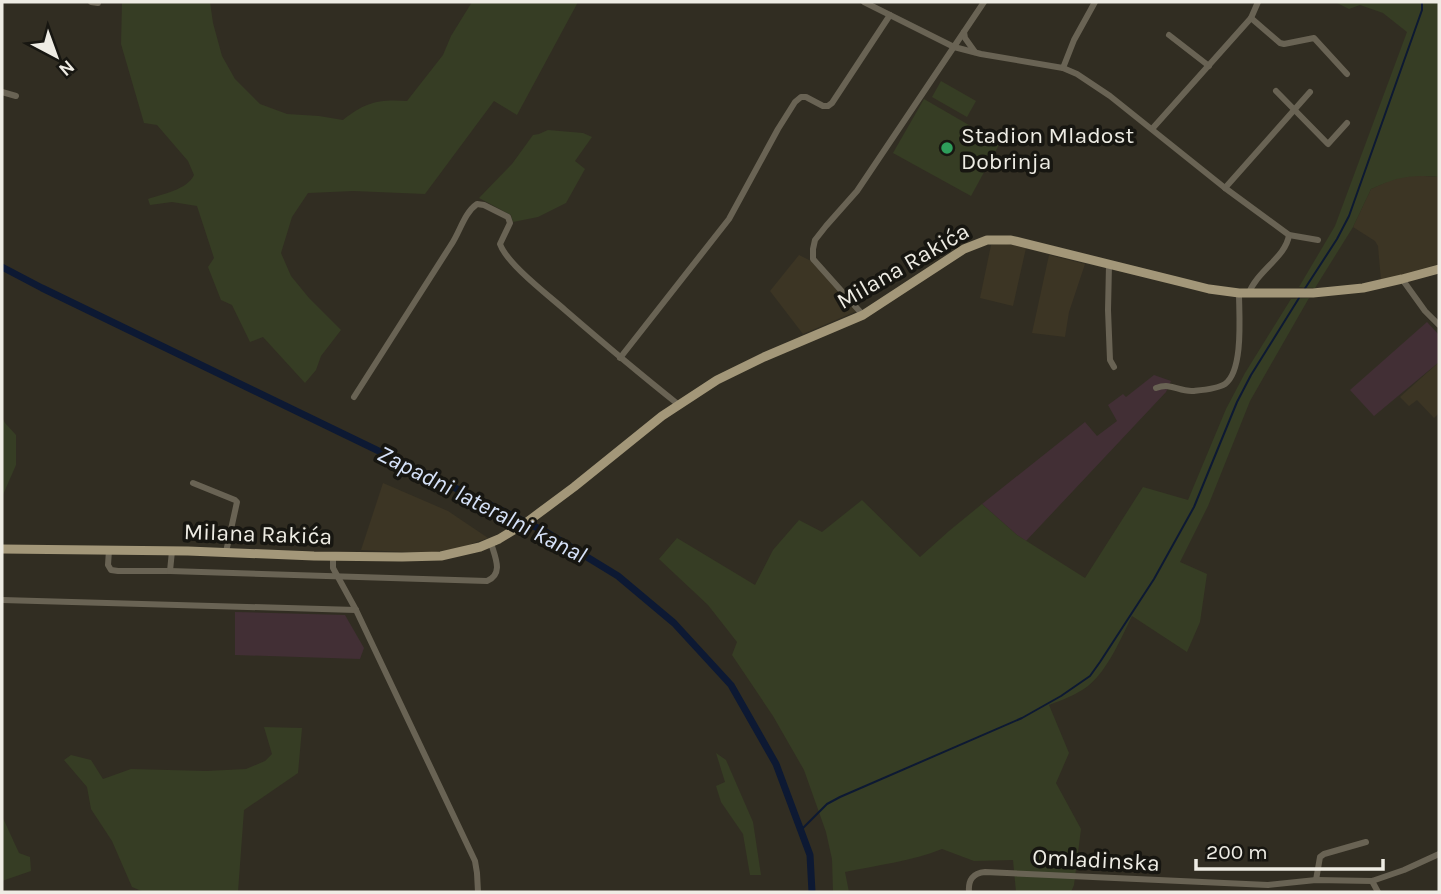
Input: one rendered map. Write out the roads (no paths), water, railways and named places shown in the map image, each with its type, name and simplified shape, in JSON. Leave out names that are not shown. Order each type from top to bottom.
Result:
[{"type":"main road","name":"Milana Rakića","points":[[2,550],[441,556],[491,543],[541,512],[662,416],[717,380],[863,315],[964,250],[987,240],[1011,240],[1209,289],[1239,293],[1312,293],[1363,288],[1439,269]]},
{"type":"street","points":[[864,2],[954,47],[1063,68],[1077,74],[1289,235],[1318,240]]},
{"type":"street","points":[[863,315],[813,260],[815,240],[857,191],[984,2]]},
{"type":"street","points":[[1063,68],[1074,40],[1095,2]]},
{"type":"street","points":[[1152,129],[1251,18],[1258,2]]},
{"type":"street","points":[[620,358],[729,219],[795,102],[806,96],[823,106],[832,103],[890,15]]},
{"type":"street","points":[[1251,18],[1280,43],[1314,38],[1347,74]]},
{"type":"street","points":[[964,32],[965,38],[976,53]]},
{"type":"street","points":[[1169,35],[1209,66]]},
{"type":"street","points":[[1276,91],[1328,144],[1347,123]]},
{"type":"street","points":[[2,92],[16,96]]},
{"type":"street","points":[[1225,188],[1310,92]]},
{"type":"street","points":[[354,397],[453,242],[468,213],[477,204],[508,217],[510,223],[500,244],[503,251],[534,284],[679,405]]},
{"type":"street","points":[[1250,293],[1255,281],[1287,244],[1289,235]]},
{"type":"street","points":[[1109,265],[1110,360],[1114,367]]},
{"type":"street","points":[[1402,279],[1439,325]]},
{"type":"street","points":[[1156,388],[1167,385],[1193,391],[1227,383],[1233,374],[1238,349],[1239,293]]},
{"type":"street","points":[[193,483],[237,502],[226,552]]},
{"type":"street","points":[[109,550],[108,565],[111,570],[487,581],[496,576],[498,570],[491,543]]},
{"type":"street","points":[[170,571],[172,551]]},
{"type":"street","points":[[333,555],[333,568],[475,861],[478,892]]},
{"type":"street","points":[[2,600],[355,610]]},
{"type":"street","points":[[1316,880],[1320,857],[1366,842]]},
{"type":"street","name":"Omladinska","points":[[969,892],[971,879],[976,874],[985,872],[1266,889],[1316,880],[1372,881],[1438,857]]},
{"type":"street","points":[[1372,881],[1378,892]]},
{"type":"waterway","points":[[1304,290],[1349,216],[1422,10],[1422,2]]},
{"type":"waterway","name":"Zapadni lateralni kanal","points":[[2,267],[546,532],[618,576],[674,623],[731,685],[776,764],[810,855],[812,892]]},
{"type":"waterway","points":[[801,830],[827,804],[840,797],[1022,718],[1090,676],[1154,579],[1194,507],[1237,402],[1299,298]]},
{"type":"place","name":"Stadion Mladost Dobrinja","points":[[947,148]]}]
